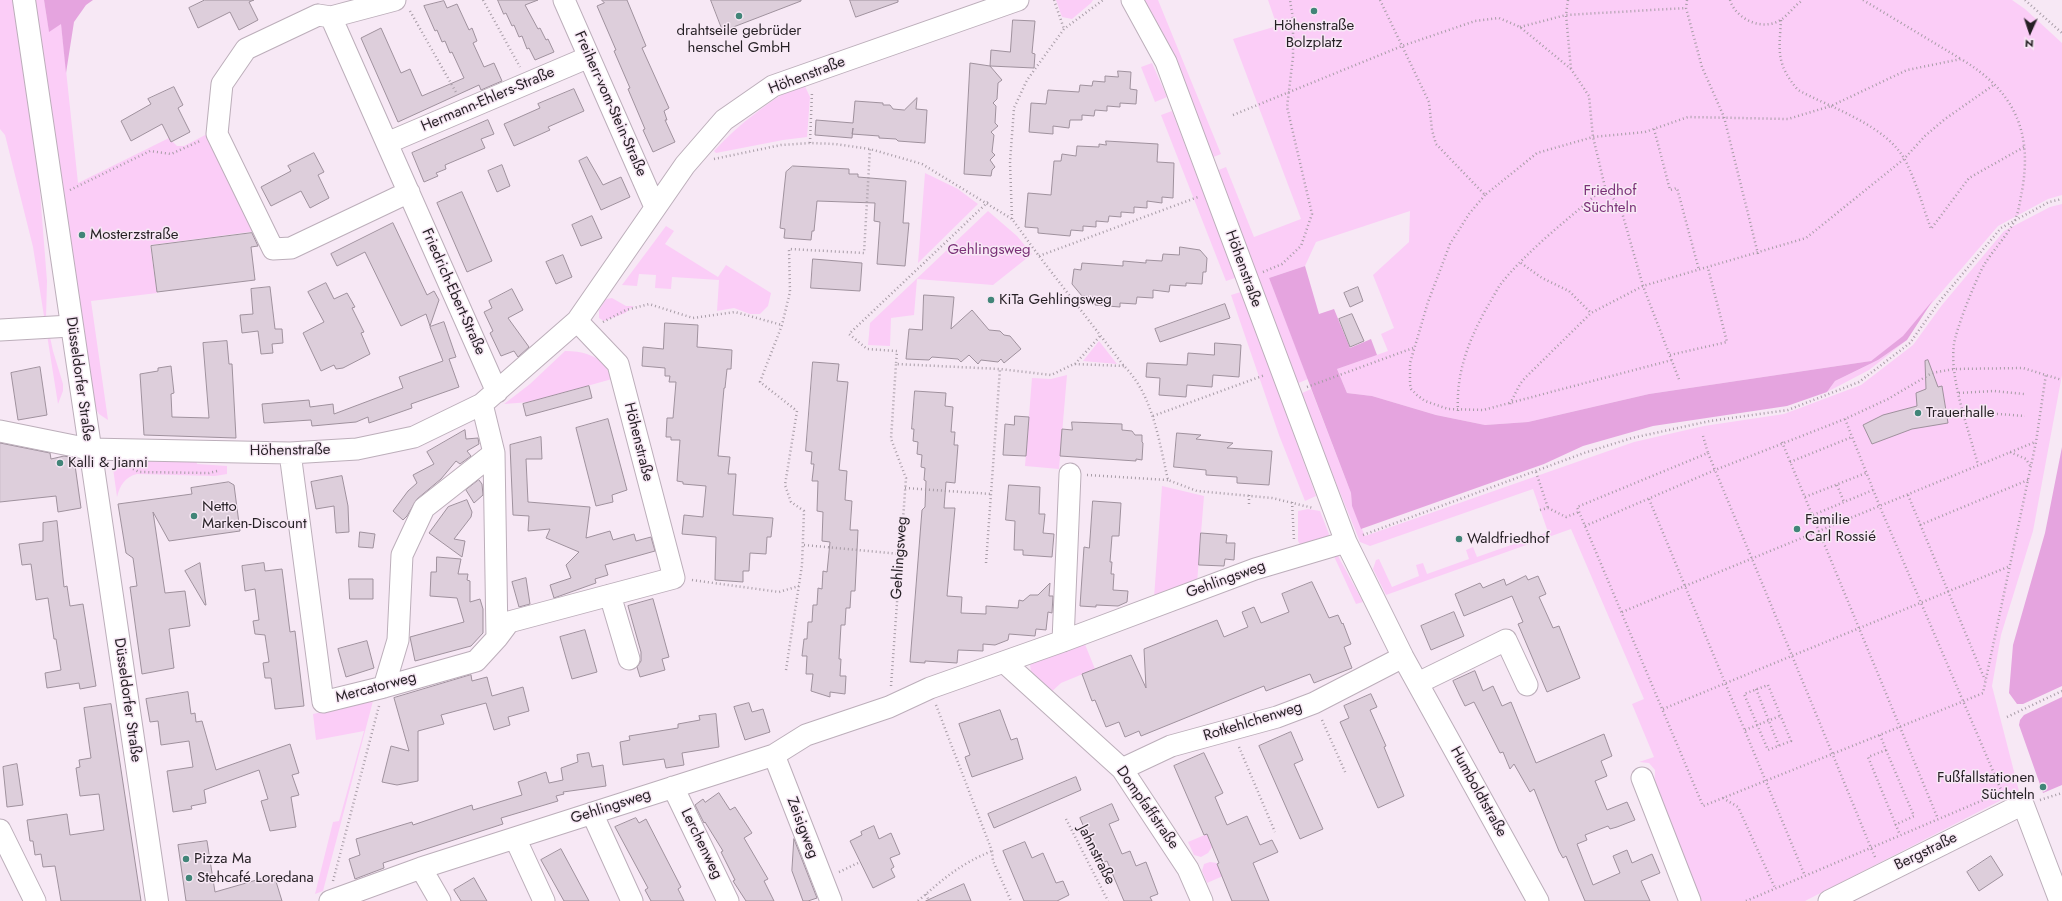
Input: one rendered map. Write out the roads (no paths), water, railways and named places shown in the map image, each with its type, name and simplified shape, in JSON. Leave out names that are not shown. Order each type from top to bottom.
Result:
[{"type":"main road","name":"Düsseldorfer Straße","points":[[24,0],[89,449],[157,901]]},
{"type":"street","name":"Freiherr-vom-Stein-Straße","points":[[564,0],[655,207]]},
{"type":"street","name":"Höhenstraße","points":[[89,449],[290,453],[357,449],[414,437],[490,398],[582,326],[655,207],[685,165],[724,120],[773,86],[1018,0]]},
{"type":"street","name":"Höhenstraße","points":[[1132,0],[1166,62],[1246,279],[1336,514],[1356,535]]},
{"type":"street","points":[[401,4],[321,11],[246,49],[222,84],[217,134],[273,250],[291,248],[409,192]]},
{"type":"street","name":"Friedrich-Ebert-Straße","points":[[321,11],[387,143],[409,192],[490,398]]},
{"type":"street","name":"Hermann-Ehlers-Straße","points":[[387,143],[589,57]]},
{"type":"street","points":[[0,330],[71,326]]},
{"type":"street","name":"Höhenstraße","points":[[582,326],[618,364],[674,578]]},
{"type":"street","points":[[490,398],[494,453],[497,638]]},
{"type":"street","points":[[0,431],[89,449]]},
{"type":"street","name":"Mercatorweg","points":[[290,453],[323,702],[384,687],[476,661],[509,622],[674,578]]},
{"type":"street","points":[[384,687],[398,640],[402,555],[424,508],[494,453]]},
{"type":"street","points":[[1063,641],[1070,474]]},
{"type":"street","name":"Gehlingsweg","points":[[338,896],[774,755],[806,735],[889,707],[930,688],[1063,641],[1255,569],[1356,535]]},
{"type":"street","name":"Humboldtstraße","points":[[1356,535],[1403,657],[1538,901]]},
{"type":"street","points":[[610,595],[629,659]]},
{"type":"street","points":[[1418,683],[1506,640],[1527,685]]},
{"type":"street","name":"Rotkehlchenweg","points":[[1122,769],[1171,746],[1277,718],[1314,703],[1403,657]]},
{"type":"street","name":"Dompfaffstraße","points":[[1004,662],[1122,769],[1188,869],[1202,901]]},
{"type":"street","name":"Zeisigweg","points":[[774,755],[831,901]]},
{"type":"street","points":[[1642,778],[1690,901]]},
{"type":"street","name":"Lerchenweg","points":[[674,787],[728,901]]},
{"type":"street","name":"Bergstraße","points":[[1829,901],[2029,803],[2060,901]]},
{"type":"street","points":[[592,813],[632,901]]},
{"type":"street","points":[[0,830],[34,901]]},
{"type":"street","points":[[515,838],[544,901]]},
{"type":"street","points":[[421,868],[440,901]]},
{"type":"place","name":"Höhenstraße Bolzplatz","points":[[1314,11]]},
{"type":"place","name":"drahtseile gebrüder henschel GmbH","points":[[739,16]]},
{"type":"place","name":"Mosterzstraße","points":[[82,235]]},
{"type":"place","name":"KiTa Gehlingsweg","points":[[991,300]]},
{"type":"place","name":"Trauerhalle","points":[[1918,413]]},
{"type":"place","name":"Kalli & Jianni","points":[[60,463]]},
{"type":"place","name":"Netto Marken-Discount","points":[[194,516]]},
{"type":"place","name":"Familie Carl Rossié","points":[[1797,529]]},
{"type":"place","name":"Waldfriedhof","points":[[1459,539]]},
{"type":"place","name":"Fußfallstationen Süchteln","points":[[2043,787]]},
{"type":"place","name":"Pizza Ma","points":[[186,859]]},
{"type":"place","name":"Stehcafé Loredana","points":[[189,878]]},
{"type":"park label","name":"Friedhof Süchteln","points":[[1610,200]]}]
